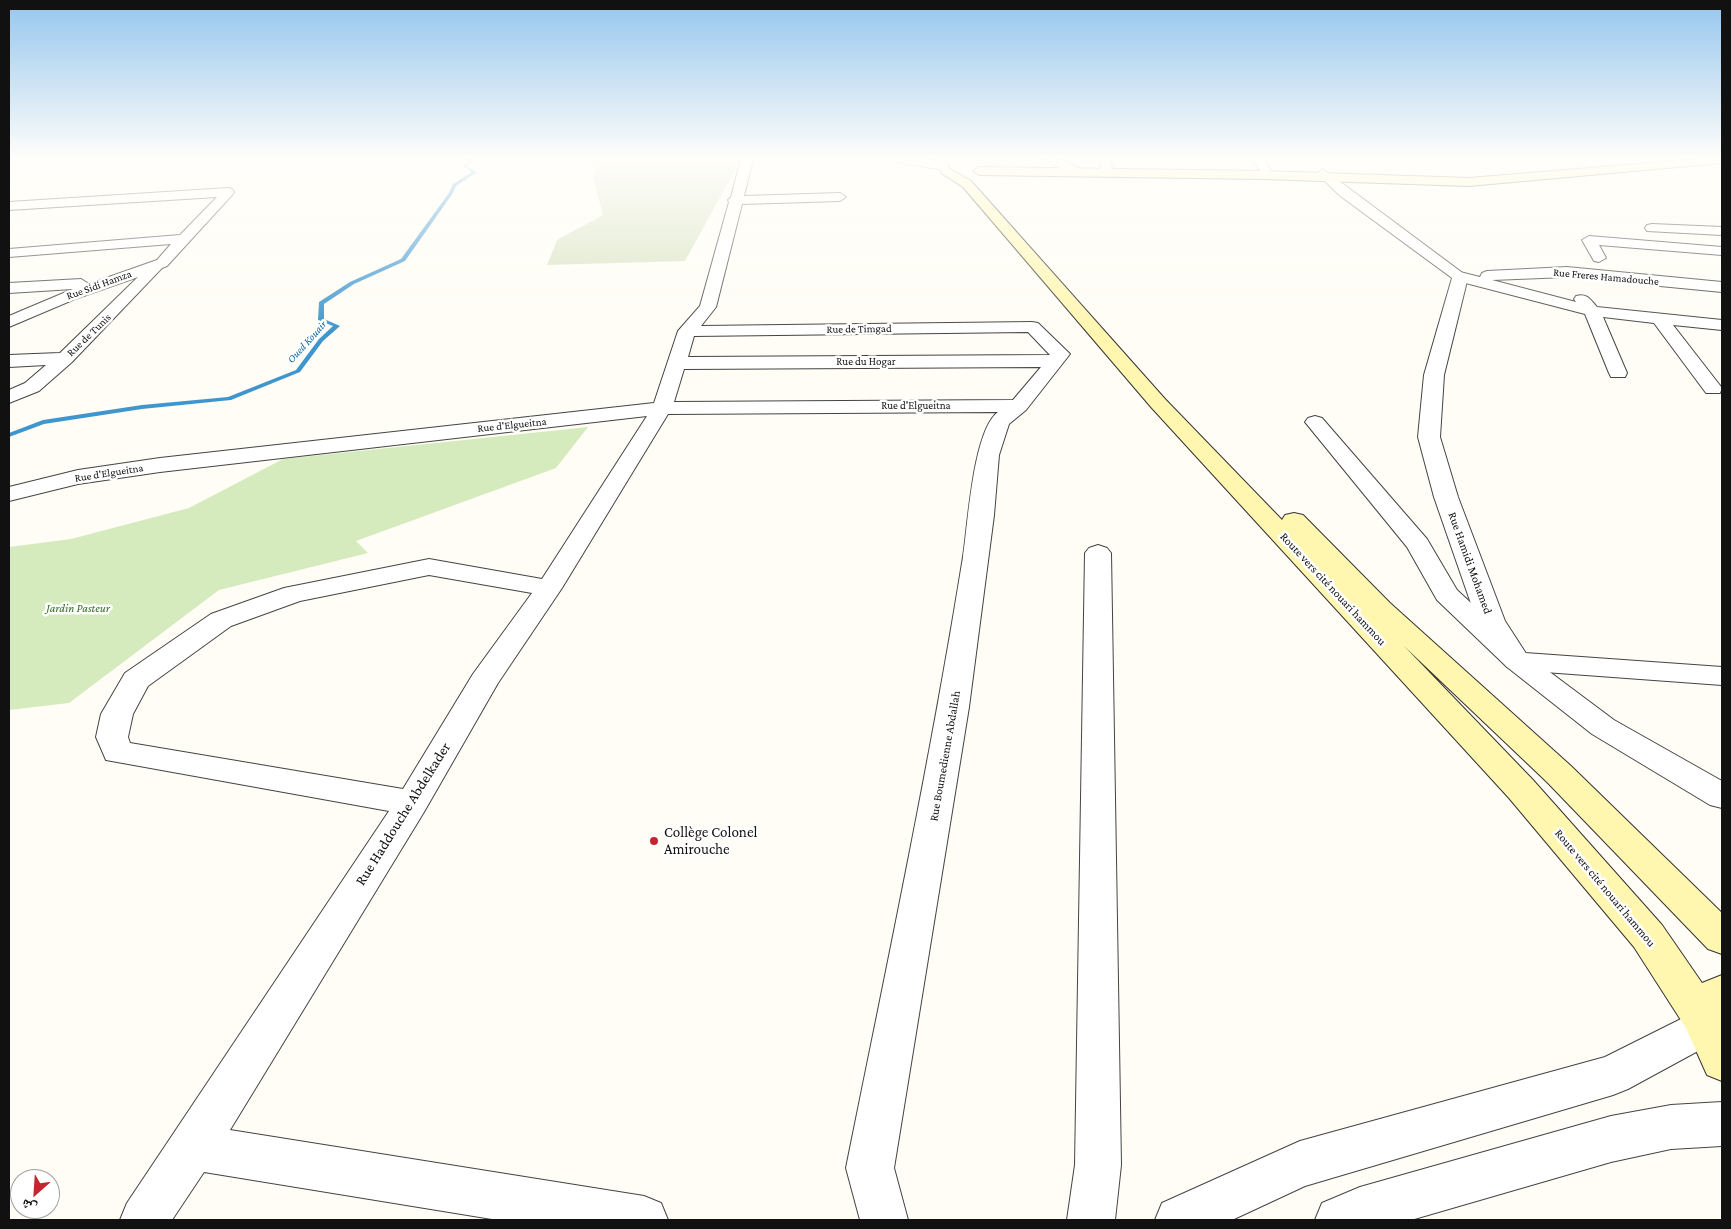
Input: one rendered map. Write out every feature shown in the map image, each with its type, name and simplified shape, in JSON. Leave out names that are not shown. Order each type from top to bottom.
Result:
[{"type":"main road","name":"Route vers cité nouari hammou","points":[[995,216],[1158,403],[1521,789],[1648,936],[1713,1025]]},
{"type":"main road","name":"Route vers cité nouari hammou","points":[[1016,216],[1041,239],[1201,424],[1366,595],[1559,774],[1722,938]]},
{"type":"street","name":"Rue Sidi Hamza","points":[[9,322],[68,296],[162,263],[205,216]]},
{"type":"street","points":[[686,331],[708,307],[730,216]]},
{"type":"street","points":[[1379,216],[1460,277],[1592,311],[1721,324]]},
{"type":"street","points":[[1696,297],[1636,227],[1722,231]]},
{"type":"street","points":[[9,253],[183,239]]},
{"type":"street","points":[[1599,258],[1590,240],[1722,252]]},
{"type":"street","name":"Rue de Tunis","points":[[9,398],[32,387],[65,358],[162,263]]},
{"type":"street","name":"Rue Freres Hamadouche","points":[[1460,277],[1567,272],[1722,287]]},
{"type":"street","name":"Rue Hamidi Mohamed","points":[[1460,277],[1434,375],[1429,437],[1446,497],[1491,621],[1517,661],[1603,727],[1722,796]]},
{"type":"street","points":[[9,288],[108,282]]},
{"type":"street","points":[[1576,292],[1592,311],[1618,373]]},
{"type":"street","points":[[1708,311],[1721,324]]},
{"type":"street","points":[[1659,318],[1712,389]]},
{"type":"street","name":"Rue de Timgad","points":[[686,331],[1032,327],[1061,354],[1057,361]]},
{"type":"street","name":"Rue Haddouche Abdelkader","points":[[144,1220],[193,1147],[412,803],[484,681],[550,588],[662,408],[686,331]]},
{"type":"street","points":[[9,361],[65,358]]},
{"type":"street","name":"Rue du Hogar","points":[[675,363],[1057,361]]},
{"type":"street","name":"Rue Boumedienne Abdallah","points":[[884,1220],[870,1168],[954,707],[982,514],[988,455],[999,421],[1019,406],[1057,361]]},
{"type":"street","name":"Rue d'Elgueitna","points":[[9,494],[78,477],[160,465],[662,408],[1019,406]]},
{"type":"street","points":[[1315,422],[1418,544],[1446,594],[1517,661],[1722,676]]},
{"type":"street","points":[[1091,1220],[1098,1165],[1098,553]]},
{"type":"street","points":[[412,803],[117,752],[112,737],[117,714],[136,680],[222,620],[293,594],[429,567],[550,588]]},
{"type":"street","points":[[1179,1220],[1300,1164],[1613,1075],[1713,1025]]},
{"type":"street","points":[[1339,1220],[1360,1211],[1611,1139],[1671,1127],[1722,1124]]},
{"type":"street","points":[[193,1147],[644,1220]]},
{"type":"green space","points":[[601,216],[710,216],[685,261],[547,265],[557,240]]},
{"type":"green space","name":"Jardin Pasteur","points":[[588,427],[556,468],[356,541],[368,553],[219,590],[69,703],[9,710],[9,547],[71,539],[189,508],[283,459]]},
{"type":"waterway","name":"Oued Kouair","points":[[9,435],[43,422],[142,407],[229,399],[298,371],[321,340],[337,326],[321,320],[321,303],[352,283],[403,260],[434,216]]},
{"type":"place","name":"Collège Colonel Amirouche","points":[[654,841]]}]
